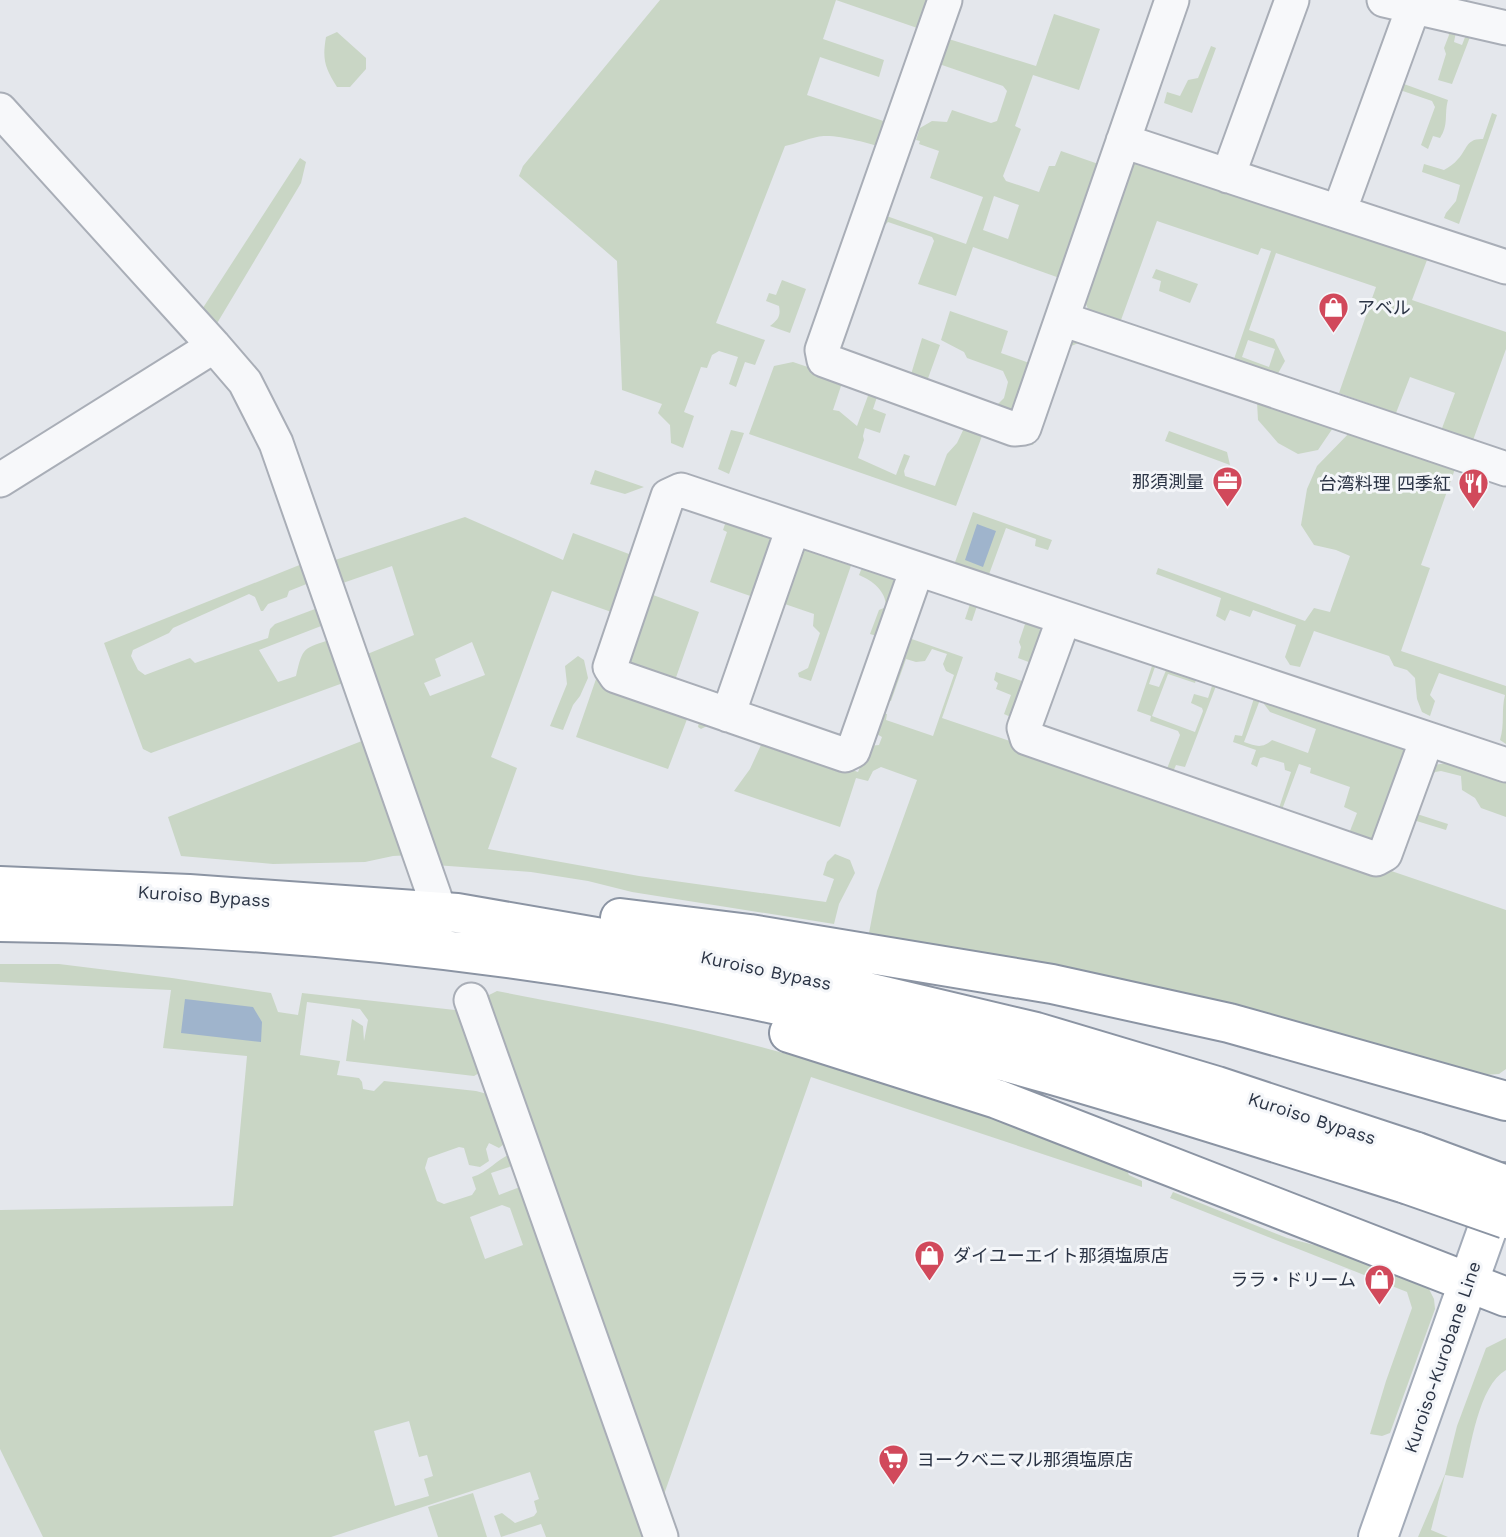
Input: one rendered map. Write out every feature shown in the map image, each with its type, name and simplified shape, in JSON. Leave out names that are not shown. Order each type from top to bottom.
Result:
[{"type":"main road","name":"Kuroiso Bypass","points":[[0,886],[189,894],[448,912],[619,941],[804,977],[1036,1032],[1217,1086],[1412,1168],[1506,1219]]},
{"type":"main road","points":[[448,912],[566,913],[659,922],[904,958],[1052,984],[1229,1023],[1506,1101]]},
{"type":"main road","name":"Kuroiso Bypass","points":[[0,922],[224,930],[352,940],[514,961],[726,994],[888,1031],[1412,1168],[1506,1185]]},
{"type":"main road","points":[[514,961],[810,1038],[997,1099],[1506,1297]]},
{"type":"main road","name":"Kuroiso-Kurobane Line","points":[[1378,1537],[1506,1177]]},
{"type":"street","points":[[945,0],[822,350],[824,360],[1014,429],[1024,428],[1172,0]]},
{"type":"street","points":[[1228,176],[1292,0]]},
{"type":"street","points":[[1339,212],[1405,2],[1506,28]]},
{"type":"street","points":[[0,110],[245,382],[276,443],[448,912]]},
{"type":"street","points":[[1123,141],[1506,267]]},
{"type":"street","points":[[1062,319],[1506,469]]},
{"type":"street","points":[[0,480],[214,346]]},
{"type":"street","points":[[917,569],[853,751],[845,755],[615,676],[610,667],[668,496],[681,490],[1506,765]]},
{"type":"street","points":[[729,715],[793,528]]},
{"type":"street","points":[[1064,618],[1024,728],[1027,738],[1376,859],[1385,853],[1426,739]]},
{"type":"street","points":[[471,1000],[661,1537]]},
{"type":"green space","points":[[660,0],[836,0],[823,39],[884,60],[879,77],[820,57],[807,95],[892,124],[884,148],[832,136],[785,146],[716,323],[765,340],[755,365],[745,362],[736,387],[729,384],[738,357],[719,351],[712,355],[707,368],[701,367],[684,412],[694,416],[683,448],[671,443],[670,425],[658,413],[662,404],[622,390],[617,261],[519,176],[523,166]]},
{"type":"green space","points":[[836,0],[936,0],[926,31]]},
{"type":"green space","points":[[1054,14],[1100,29],[1079,90],[1033,75],[1015,126],[1021,129],[1003,176],[1006,181],[1039,192],[1049,166],[1055,166],[1061,151],[1107,167],[1068,281],[973,247],[956,296],[918,284],[934,241],[932,237],[888,222],[885,225],[874,222],[878,213],[966,244],[983,197],[930,178],[939,151],[919,144],[920,141],[916,140],[920,128],[932,121],[947,122],[952,110],[991,123],[997,121],[1007,91],[1003,86],[942,65],[931,58],[939,36],[1036,66]],"holes":[[[994,196],[1019,205],[1008,239],[983,230]]]},
{"type":"green space","points":[[1457,27],[1454,42],[1462,45],[1467,32],[1475,36],[1470,37],[1452,84],[1438,80],[1446,54],[1444,48],[1448,31]]},
{"type":"green space","points":[[337,32],[366,58],[366,69],[350,87],[337,87],[326,64],[326,37]]},
{"type":"green space","points":[[1211,46],[1216,48],[1192,113],[1164,103],[1167,92],[1180,96],[1188,80],[1198,78]]},
{"type":"green space","points":[[1404,84],[1448,100],[1443,133],[1440,138],[1433,136],[1428,149],[1421,145],[1435,107],[1432,101],[1397,89]]},
{"type":"green space","points":[[1492,113],[1497,115],[1459,224],[1444,218],[1456,201],[1460,185],[1422,172],[1424,164],[1444,170],[1451,165],[1473,140],[1483,139]]},
{"type":"green space","points":[[1143,156],[1462,265],[1460,270],[1427,260],[1412,300],[1506,332],[1506,349],[1472,443],[1441,431],[1455,393],[1410,377],[1396,413],[1339,393],[1376,287],[1276,253],[1249,330],[1274,339],[1285,361],[1276,377],[1233,362],[1271,251],[1261,248],[1258,255],[1157,221],[1121,320],[1088,309],[1082,295],[1126,164]],"holes":[[[1248,340],[1275,349],[1269,367],[1242,357]]]},
{"type":"green space","points":[[300,158],[306,162],[301,183],[213,330],[199,314]]},
{"type":"green space","points":[[1156,269],[1198,284],[1190,303],[1159,291],[1161,281],[1152,278]]},
{"type":"green space","points":[[782,280],[806,289],[790,333],[770,326],[780,312],[779,306],[766,301],[769,293],[776,295]]},
{"type":"green space","points":[[950,311],[1008,331],[1001,353],[1035,365],[1017,415],[909,381],[922,338],[940,345],[926,384],[996,406],[1004,398],[1008,382],[1003,371],[967,358],[964,352],[941,340]]},
{"type":"green space","points":[[1080,332],[1337,422],[1318,450],[1298,454],[1278,443],[1258,420],[1257,402],[1083,341],[1069,347],[1033,445],[1026,442],[1065,340]]},
{"type":"green space","points":[[793,362],[879,391],[873,409],[886,414],[880,433],[865,428],[858,458],[896,475],[904,454],[910,456],[904,471],[905,476],[935,486],[947,454],[957,443],[967,422],[985,428],[956,506],[749,434],[774,366]],"holes":[[[842,383],[869,393],[857,426],[839,411],[833,410]]]},
{"type":"green space","points":[[1354,428],[1456,466],[1421,565],[1430,568],[1401,651],[1506,686],[1506,744],[1500,740],[1505,695],[1439,673],[1430,695],[1435,701],[1430,716],[1422,712],[1417,699],[1415,678],[1407,670],[1394,666],[1389,656],[1314,631],[1300,667],[1290,665],[1285,657],[1296,625],[1253,610],[1250,617],[1230,610],[1225,621],[1216,616],[1221,598],[1156,574],[1158,568],[1305,621],[1314,608],[1330,612],[1350,556],[1314,545],[1301,525],[1307,489],[1317,466]]},
{"type":"green space","points":[[731,430],[744,433],[729,474],[718,469]]},
{"type":"green space","points":[[1169,431],[1227,452],[1230,465],[1165,441]]},
{"type":"green space","points":[[595,470],[644,487],[625,494],[590,484]]},
{"type":"green space","points":[[973,512],[1052,540],[1048,550],[1035,546],[1036,539],[1006,528],[988,577],[954,565]]},
{"type":"green space","points":[[465,517],[563,560],[573,533],[637,557],[617,614],[552,591],[491,757],[517,768],[488,849],[639,876],[826,902],[834,879],[823,875],[827,862],[835,854],[850,860],[855,873],[839,904],[834,924],[632,892],[588,881],[531,872],[435,865],[413,855],[365,862],[273,864],[181,856],[168,817],[372,737],[360,657],[414,635],[392,566],[337,585],[329,562]],"holes":[[[472,642],[485,675],[430,696],[424,683],[441,676],[435,659]]]},
{"type":"green space","points":[[726,521],[778,531],[759,599],[710,582],[727,532],[723,530]]},
{"type":"green space","points":[[793,543],[854,557],[811,681],[799,677],[798,673],[808,668],[820,633],[813,626],[814,614],[776,601]]},
{"type":"green space","points":[[865,560],[893,570],[902,585],[883,638],[870,634],[879,610],[886,607],[884,596],[878,587],[859,575]]},
{"type":"green space","points":[[307,562],[314,581],[289,591],[287,597],[268,604],[263,611],[255,597],[249,594],[173,628],[169,633],[133,650],[131,656],[138,670],[145,675],[190,658],[195,663],[268,638],[270,629],[275,624],[323,606],[329,623],[259,650],[278,682],[296,676],[300,659],[306,650],[332,639],[343,683],[151,753],[143,749],[104,643]]},
{"type":"green space","points":[[645,592],[699,612],[673,686],[632,669],[624,655]]},
{"type":"green space","points":[[972,598],[1038,625],[1042,635],[1034,664],[1018,658],[1021,647],[1019,642],[1025,624],[1017,620],[1019,618],[978,603],[972,621],[965,619]]},
{"type":"green space","points":[[906,637],[963,657],[942,718],[1506,910],[1506,1069],[1499,1074],[1470,1076],[1112,979],[869,933],[877,891],[917,780],[881,767],[873,771],[868,781],[856,778],[840,827],[734,791],[750,769],[761,745],[707,726],[701,729],[698,727],[700,718],[858,772],[868,746],[879,745],[882,737],[873,732],[880,713],[887,714],[886,720],[933,736],[954,675],[946,671],[943,664],[947,654],[932,649],[925,661],[906,659],[891,701],[885,699]]},
{"type":"green space","points":[[578,656],[584,660],[588,678],[563,730],[550,726],[567,684],[565,666]]},
{"type":"green space","points":[[1153,663],[1156,664],[1149,684],[1159,687],[1167,668],[1197,677],[1195,683],[1168,674],[1152,716],[1195,732],[1203,711],[1191,703],[1194,694],[1208,698],[1214,680],[1249,692],[1248,697],[1216,686],[1185,767],[1176,765],[1169,781],[1163,779],[1180,735],[1178,731],[1150,721],[1151,716],[1137,711]]},
{"type":"green space","points":[[996,672],[1028,683],[1015,719],[1004,714],[1011,695],[996,689]]},
{"type":"green space","points":[[596,679],[689,714],[668,769],[576,737]]},
{"type":"green space","points":[[1255,695],[1261,697],[1244,742],[1262,746],[1272,740],[1308,753],[1316,729],[1270,712],[1264,704],[1266,698],[1407,745],[1412,757],[1370,845],[1348,836],[1357,813],[1344,807],[1350,787],[1310,773],[1311,768],[1299,764],[1280,815],[1277,814],[1291,772],[1285,770],[1284,763],[1264,757],[1260,758],[1257,767],[1251,764],[1256,750],[1233,742],[1235,735],[1242,736]]},
{"type":"green space","points":[[1446,763],[1506,783],[1506,817],[1481,808],[1475,798],[1462,790],[1461,776],[1441,771],[1435,772],[1431,777],[1417,814],[1448,824],[1446,830],[1410,819],[1434,765]]},
{"type":"green space","points":[[0,964],[59,964],[271,993],[278,1012],[298,1015],[302,993],[455,1010],[466,1014],[486,1069],[474,1076],[346,1061],[352,1019],[363,1026],[364,1041],[368,1020],[360,1009],[307,1002],[300,1055],[340,1061],[337,1075],[359,1078],[363,1089],[374,1091],[384,1081],[491,1095],[509,1140],[499,1148],[489,1143],[486,1149],[489,1161],[480,1167],[469,1165],[464,1148],[459,1147],[428,1158],[425,1168],[437,1201],[444,1204],[472,1195],[476,1189],[472,1177],[514,1153],[649,1537],[546,1537],[541,1524],[501,1537],[494,1516],[502,1513],[515,1523],[534,1516],[537,1512],[534,1501],[539,1499],[530,1472],[331,1537],[43,1537],[0,1449],[0,1210],[233,1206],[247,1056],[163,1048],[171,990],[0,982]],"holes":[[[512,1166],[520,1187],[499,1195],[491,1173]],[[502,1205],[510,1208],[523,1245],[485,1259],[470,1217]],[[409,1421],[419,1457],[427,1455],[433,1476],[424,1479],[429,1496],[395,1506],[374,1431]]]},
{"type":"green space","points":[[497,991],[694,1030],[857,1074],[1018,1126],[1124,1164],[1129,1175],[1142,1181],[1142,1187],[811,1077],[662,1500],[483,998]]},
{"type":"green space","points":[[1173,1192],[1287,1238],[1357,1256],[1427,1285],[1434,1299],[1435,1309],[1390,1433],[1382,1436],[1370,1434],[1412,1308],[1407,1292],[1170,1198]]},
{"type":"green space","points":[[1506,1338],[1506,1370],[1496,1378],[1482,1403],[1463,1478],[1445,1475],[1431,1530],[1448,1537],[1418,1537],[1445,1474],[1457,1426],[1486,1348]]},
{"type":"green space","points":[[473,1493],[487,1537],[438,1537],[428,1507]]},
{"type":"water","points":[[977,524],[996,531],[983,567],[965,560]]},
{"type":"water","points":[[185,999],[253,1007],[262,1022],[261,1042],[181,1033]]},
{"type":"place","name":"アベル","points":[[1334,334]]},
{"type":"place","name":"那須測量","points":[[1227,508]]},
{"type":"place","name":"台湾料理 四季紅","points":[[1474,510]]},
{"type":"place","name":"ダイユーエイト那須塩原店","points":[[930,1282]]},
{"type":"place","name":"ララ・ドリーム","points":[[1379,1306]]},
{"type":"place","name":"ヨークベニマル那須塩原店","points":[[894,1486]]}]
